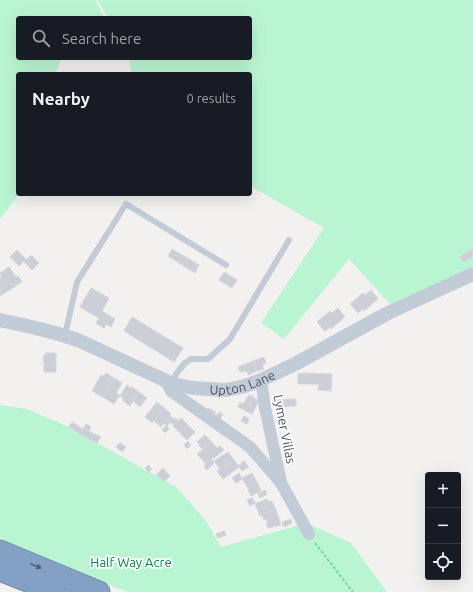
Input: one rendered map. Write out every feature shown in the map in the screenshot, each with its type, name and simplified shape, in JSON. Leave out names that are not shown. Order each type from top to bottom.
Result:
[{"type":"highway","points":[[0,551],[98,592]]},
{"type":"highway","points":[[0,570],[56,592]]},
{"type":"street","name":"Upton Lane","points":[[0,320],[65,335],[170,383],[193,388],[226,390],[245,386],[261,380],[295,364],[388,313],[473,274]]},
{"type":"street","name":"Lymer Villas","points":[[261,380],[265,408],[281,483]]},
{"type":"street","name":"Lymer Villas","points":[[170,383],[170,391],[250,446],[281,483],[309,534]]},
{"type":"lane","points":[[65,335],[77,282],[126,204],[226,265]]},
{"type":"lane","points":[[170,383],[185,363],[191,359],[208,359],[230,339],[289,240]]},
{"type":"path","points":[[309,534],[353,592]]},
{"type":"green space","points":[[0,0],[96,0],[103,16],[16,16],[16,60],[61,60],[56,72],[16,72],[16,196],[17,196],[0,219]]},
{"type":"green space","points":[[97,0],[473,0],[473,268],[390,304],[349,259],[284,339],[261,323],[324,228],[252,187],[252,72],[131,72],[129,60],[252,60],[252,16],[108,16]]},
{"type":"green space","name":"Half Way Acre","points":[[0,405],[27,409],[69,427],[176,487],[206,521],[221,547],[299,525],[313,526],[351,543],[387,592],[128,592],[31,554],[0,538]]},
{"type":"building","points":[[473,248],[473,256],[464,262],[460,257]]},
{"type":"building","points":[[172,249],[199,265],[195,273],[168,256]]},
{"type":"building","points":[[17,250],[26,259],[19,266],[10,257]]},
{"type":"building","points":[[31,255],[39,263],[32,270],[24,262]]},
{"type":"building","points":[[9,267],[16,277],[18,276],[22,282],[0,296],[0,278],[2,277],[0,273]]},
{"type":"building","points":[[224,272],[237,280],[232,288],[219,280]]},
{"type":"building","points":[[91,288],[109,298],[102,311],[115,319],[111,327],[106,324],[104,328],[96,323],[99,318],[80,307]]},
{"type":"building","points":[[371,290],[378,299],[364,311],[363,309],[358,313],[350,304],[363,293],[365,295]]},
{"type":"building","points":[[338,308],[345,317],[331,329],[330,327],[325,331],[317,322],[330,311],[332,313]]},
{"type":"building","points":[[132,317],[183,348],[174,362],[124,331]]},
{"type":"building","points":[[45,353],[56,353],[56,362],[44,363],[43,356],[45,356]]},
{"type":"building","points":[[264,357],[266,363],[262,365],[264,369],[257,371],[253,361]]},
{"type":"building","points":[[253,361],[257,371],[248,375],[247,371],[240,372],[238,367]]},
{"type":"building","points":[[56,362],[56,372],[44,372],[44,363]]},
{"type":"building","points":[[106,373],[114,378],[103,397],[92,391],[101,375],[104,376]]},
{"type":"building","points":[[298,374],[332,374],[331,391],[318,390],[319,384],[298,384]]},
{"type":"building","points":[[114,378],[122,383],[116,393],[120,395],[114,404],[103,397]]},
{"type":"building","points":[[127,385],[131,388],[124,398],[120,396]]},
{"type":"building","points":[[132,387],[139,392],[130,406],[122,400]]},
{"type":"building","points":[[139,392],[147,398],[140,407],[133,401]]},
{"type":"building","points":[[249,395],[254,397],[246,411],[238,407],[240,402],[243,404]]},
{"type":"building","points":[[253,398],[259,401],[252,414],[246,411]]},
{"type":"building","points":[[296,399],[296,406],[277,407],[277,400]]},
{"type":"building","points":[[157,402],[164,408],[152,423],[145,417]]},
{"type":"building","points":[[164,408],[171,414],[161,427],[154,421]]},
{"type":"building","points":[[208,408],[216,412],[214,415],[207,410]]},
{"type":"building","points":[[219,412],[223,414],[220,419],[216,416]]},
{"type":"building","points":[[170,416],[174,419],[167,426],[164,423]]},
{"type":"building","points":[[244,416],[249,419],[247,424],[241,421]]},
{"type":"building","points":[[175,418],[178,420],[174,425],[171,423]]},
{"type":"building","points":[[181,418],[188,425],[180,433],[173,426]]},
{"type":"building","points":[[72,422],[83,429],[80,434],[69,427]]},
{"type":"building","points":[[86,424],[91,427],[89,431],[94,434],[91,440],[80,434]]},
{"type":"building","points":[[166,425],[169,429],[165,433],[162,430]]},
{"type":"building","points":[[188,425],[195,432],[187,440],[180,433]]},
{"type":"building","points":[[95,434],[101,437],[97,443],[91,440]]},
{"type":"building","points":[[205,435],[212,442],[203,450],[197,442]]},
{"type":"building","points":[[188,441],[191,445],[187,449],[184,445]]},
{"type":"building","points":[[212,442],[217,448],[220,446],[224,450],[206,464],[197,454]]},
{"type":"building","points":[[120,443],[126,447],[122,452],[116,447]]},
{"type":"building","points":[[228,452],[234,460],[220,469],[214,461]]},
{"type":"building","points":[[212,460],[214,463],[207,470],[204,466]]},
{"type":"building","points":[[234,460],[238,466],[244,461],[249,467],[242,471],[239,467],[223,479],[217,471]]},
{"type":"building","points":[[148,465],[152,469],[149,472],[145,468]]},
{"type":"building","points":[[163,468],[170,476],[165,481],[156,475]]},
{"type":"building","points":[[239,473],[242,479],[236,483],[232,478]]},
{"type":"building","points":[[252,473],[257,482],[247,487],[242,478]]},
{"type":"building","points":[[257,482],[261,491],[251,496],[247,487]]},
{"type":"building","points":[[265,490],[267,494],[260,498],[258,494]]},
{"type":"building","points":[[252,498],[255,503],[250,506],[247,500]]},
{"type":"building","points":[[267,499],[268,502],[272,501],[276,510],[260,516],[255,504]]},
{"type":"building","points":[[276,510],[281,525],[268,528],[266,524],[268,523],[267,519],[264,520],[262,515]]},
{"type":"building","points":[[291,519],[292,523],[284,527],[282,522]]},
{"type":"building","points":[[224,531],[226,535],[218,538],[216,534]]}]
